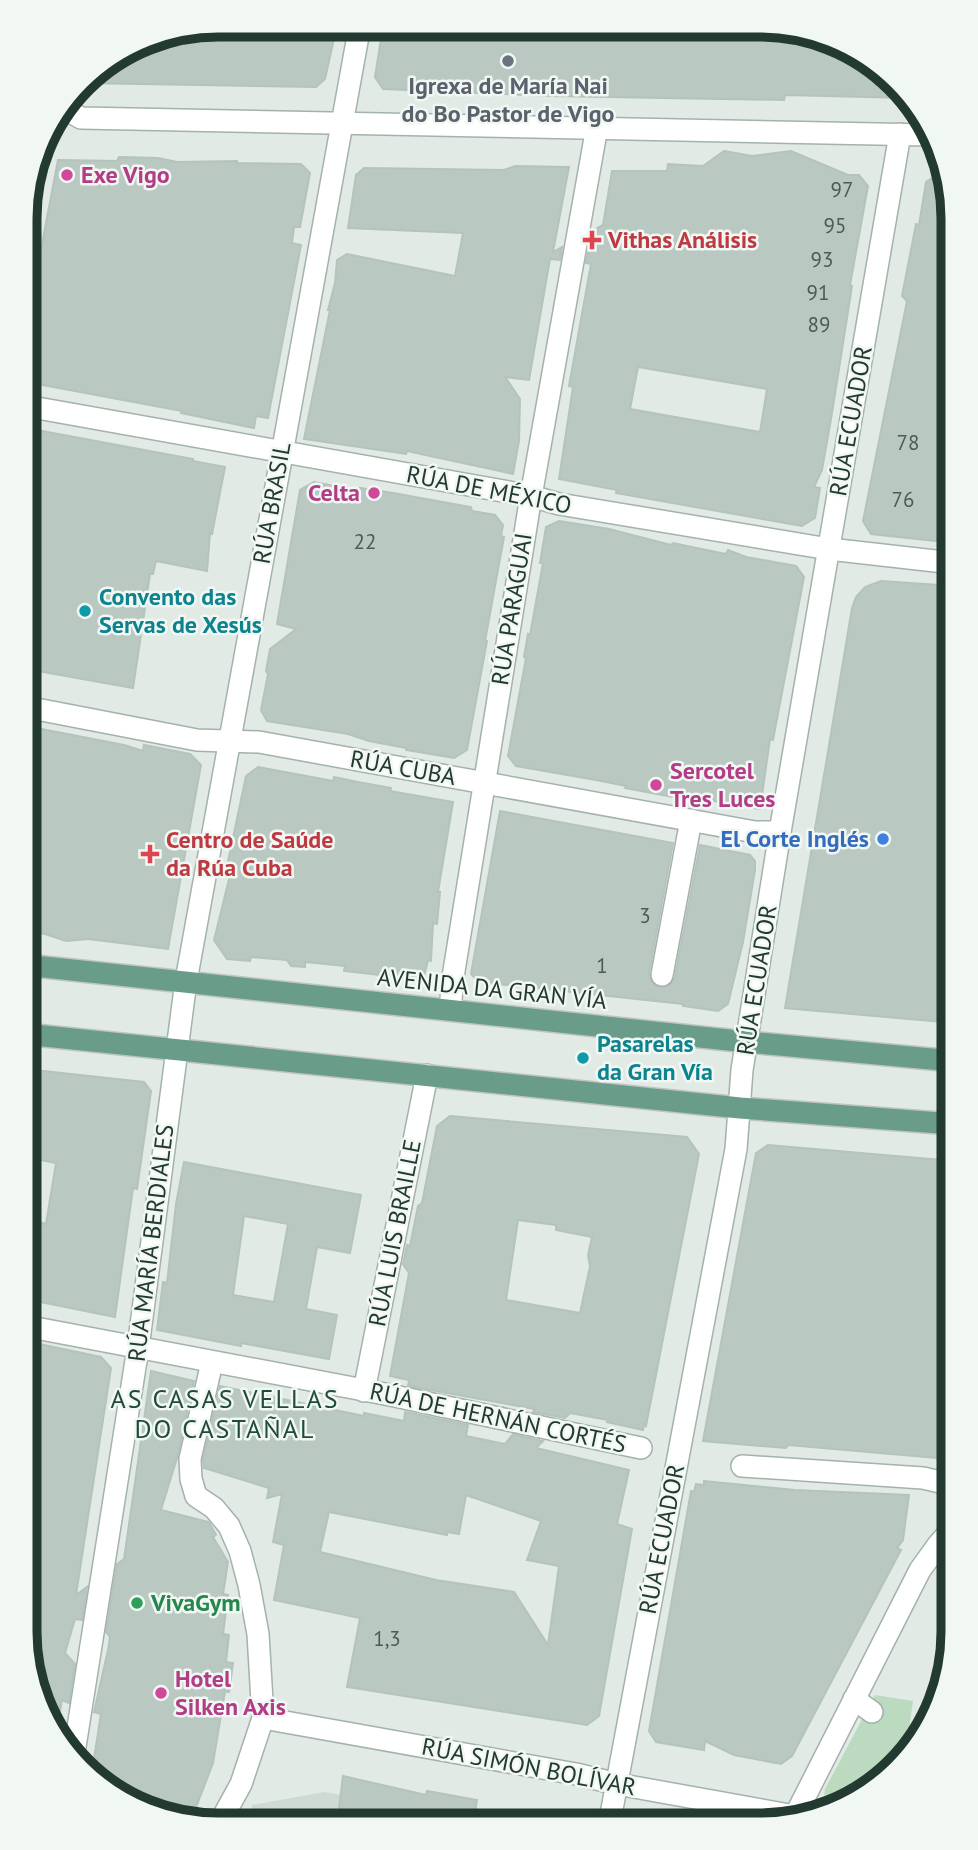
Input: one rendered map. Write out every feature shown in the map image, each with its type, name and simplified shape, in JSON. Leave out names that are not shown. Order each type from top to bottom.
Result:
[{"type":"main road","name":"AVENIDA DA GRAN VÍA","points":[[37,966],[747,1042],[941,1060]]},
{"type":"main road","points":[[37,1035],[740,1108],[941,1123]]},
{"type":"street","name":"RÚA BRASIL","points":[[186,981],[358,37]]},
{"type":"street","points":[[71,112],[82,118],[921,135]]},
{"type":"street","name":"RÚA PARAGUAI","points":[[450,1010],[453,977],[531,496],[597,127]]},
{"type":"street","name":"RÚA ECUADOR","points":[[611,1813],[736,1149],[747,1042],[780,832],[900,134]]},
{"type":"street","name":"RÚA DE MÉXICO","points":[[37,408],[531,496],[559,504],[829,549],[941,562]]},
{"type":"street","name":"RÚA CUBA","points":[[37,709],[197,740],[259,742],[755,832],[780,832]]},
{"type":"street","points":[[663,975],[691,820]]},
{"type":"street","name":"RÚA MARÍA BERDIALES","points":[[75,1744],[138,1348],[186,981]]},
{"type":"street","name":"RÚA LUIS BRAILLE","points":[[364,1391],[427,1075]]},
{"type":"street","name":"RÚA DE HERNÁN CORTÉS","points":[[37,1328],[641,1448]]},
{"type":"street","points":[[212,1362],[190,1460],[191,1479],[196,1496],[214,1508],[229,1526],[240,1551],[258,1633],[263,1718],[241,1784],[225,1813]]},
{"type":"street","points":[[742,1466],[923,1478],[941,1482]]},
{"type":"street","points":[[800,1809],[920,1570],[941,1542]]},
{"type":"street","points":[[854,1699],[872,1712]]},
{"type":"street","name":"RÚA SIMÓN BOLÍVAR","points":[[263,1718],[576,1773],[617,1784],[768,1813]]},
{"type":"shaded area","points":[[324,1792],[341,1795],[339,1813],[251,1813],[252,1805]]},
{"type":"green space","points":[[875,1695],[913,1701],[908,1736],[880,1768],[861,1783],[824,1802],[825,1789]]},
{"type":"building","points":[[218,37],[334,37],[325,79],[316,87],[97,83],[138,55],[171,43]]},
{"type":"building","points":[[381,37],[760,37],[796,40],[840,55],[861,67],[896,98],[785,95],[784,100],[551,96],[383,89],[375,77]]},
{"type":"building","points":[[724,151],[752,156],[791,151],[848,175],[859,175],[868,186],[822,470],[814,487],[820,488],[815,518],[802,526],[616,493],[617,490],[559,479],[573,387],[569,386],[591,264],[586,263],[592,231],[603,225],[612,171],[667,171],[668,164],[703,166]],"holes":[[[638,367],[767,389],[760,432],[630,409]]]},
{"type":"building","points":[[119,157],[158,158],[177,162],[301,164],[310,173],[300,227],[294,227],[292,243],[301,245],[268,418],[256,416],[254,428],[181,413],[182,411],[37,384],[37,270],[58,160],[117,161]]},
{"type":"building","points":[[515,166],[569,167],[553,252],[562,247],[560,260],[550,259],[529,380],[505,377],[520,399],[519,441],[513,474],[407,451],[406,454],[304,439],[335,283],[337,260],[347,254],[455,276],[463,233],[348,228],[356,175],[364,168],[504,170]]},
{"type":"building","points":[[936,176],[940,194],[941,542],[871,534],[863,521],[907,301],[902,296],[926,182]]},
{"type":"building","points":[[37,430],[225,467],[212,534],[210,533],[207,571],[156,561],[153,574],[150,574],[133,688],[37,671]]},
{"type":"building","points":[[314,482],[471,507],[472,511],[495,515],[503,525],[501,536],[504,537],[467,750],[454,758],[406,750],[348,734],[267,721],[261,710],[270,649],[296,629],[277,624],[300,490]]},
{"type":"building","points":[[559,521],[609,529],[671,545],[673,543],[726,554],[728,550],[746,557],[796,566],[804,577],[773,740],[770,739],[760,809],[681,795],[678,798],[516,766],[508,756],[543,563],[540,563],[546,527]]},
{"type":"building","name":"El Corte Inglés","points":[[881,581],[941,585],[941,1022],[785,1008],[852,608],[856,597],[865,587]]},
{"type":"building","points":[[37,728],[143,751],[144,745],[190,754],[201,765],[168,949],[88,939],[66,941],[37,933]]},
{"type":"building","points":[[258,767],[333,781],[334,777],[391,788],[390,791],[453,802],[438,892],[437,924],[433,923],[431,961],[428,960],[423,980],[344,971],[345,966],[305,962],[305,967],[291,966],[287,960],[251,957],[250,961],[227,959],[214,940],[231,871],[226,871],[246,776]]},
{"type":"building","points":[[500,811],[673,843],[649,973],[653,984],[660,988],[671,984],[675,977],[700,845],[750,855],[755,861],[755,870],[743,942],[728,1004],[718,1011],[683,1004],[479,982],[471,974]]},
{"type":"building","points":[[37,1070],[144,1082],[151,1091],[137,1189],[133,1188],[115,1317],[37,1301],[37,1222],[46,1224],[56,1163],[37,1159]]},
{"type":"building","points":[[450,1116],[687,1137],[699,1154],[646,1426],[644,1425],[643,1430],[607,1422],[608,1420],[570,1413],[565,1418],[533,1412],[535,1409],[408,1386],[409,1380],[390,1376],[409,1273],[403,1264],[407,1245],[410,1246],[418,1206],[422,1203],[437,1126]],"holes":[[[518,1220],[556,1225],[556,1230],[592,1237],[588,1255],[590,1266],[580,1313],[506,1300]]]},
{"type":"building","points":[[768,1145],[941,1160],[941,1458],[788,1445],[786,1448],[703,1441],[756,1153]]},
{"type":"building","points":[[184,1162],[361,1195],[350,1253],[317,1247],[306,1309],[337,1315],[329,1359],[157,1330],[163,1282],[167,1283]],"holes":[[[244,1216],[288,1224],[274,1302],[233,1295]]]},
{"type":"building","points":[[37,1344],[101,1357],[111,1368],[76,1595],[87,1587],[82,1620],[75,1619],[65,1653],[75,1664],[69,1703],[62,1700],[59,1718],[46,1690],[38,1656]]},
{"type":"building","points":[[151,1371],[194,1381],[177,1458],[161,1510],[209,1522],[216,1535],[213,1537],[228,1562],[223,1594],[228,1595],[223,1634],[229,1635],[226,1662],[233,1663],[229,1692],[225,1691],[213,1763],[194,1812],[160,1804],[138,1795],[117,1783],[93,1763],[101,1714],[94,1712],[110,1637],[106,1632],[117,1564],[124,1559]]},
{"type":"building","points":[[220,1386],[364,1416],[364,1413],[404,1421],[405,1412],[468,1425],[466,1436],[505,1444],[513,1434],[543,1441],[536,1448],[629,1470],[617,1524],[632,1529],[599,1716],[587,1725],[347,1687],[360,1618],[274,1600],[284,1545],[273,1542],[282,1494],[267,1498],[269,1488],[204,1468],[203,1460]],"holes":[[[466,1495],[541,1521],[527,1560],[559,1566],[548,1645],[514,1592],[436,1580],[320,1552],[329,1512],[447,1535],[447,1532],[459,1534]]]},
{"type":"building","points":[[704,1481],[795,1490],[909,1495],[903,1540],[897,1548],[901,1550],[792,1756],[781,1764],[734,1755],[705,1741],[704,1750],[656,1742],[649,1731],[691,1491],[694,1492],[696,1484],[704,1485]]},
{"type":"building","points":[[343,1776],[426,1795],[427,1791],[477,1800],[475,1813],[338,1813]]},
{"type":"place","name":"Igrexa de María Nai do Bo Pastor de Vigo","points":[[508,61]]},
{"type":"place","name":"Exe Vigo","points":[[67,175]]},
{"type":"place","name":"Vithas Análisis","points":[[592,240]]},
{"type":"place","name":"Celta","points":[[374,493]]},
{"type":"place","name":"Convento das Servas de Xesús","points":[[85,611]]},
{"type":"place","name":"Sercotel Tres Luces","points":[[656,785]]},
{"type":"place","name":"El Corte Inglés","points":[[883,839]]},
{"type":"place","name":"Centro de Saúde da Rúa Cuba","points":[[150,854]]},
{"type":"place","name":"Pasarelas da Gran Vía","points":[[583,1058]]},
{"type":"place","name":"VivaGym","points":[[137,1603]]},
{"type":"place","name":"Hotel Silken Axis","points":[[161,1693]]},
{"type":"district","name":"AS CASAS VELLAS DO CASTAÑAL","points":[[225,1414]]}]
